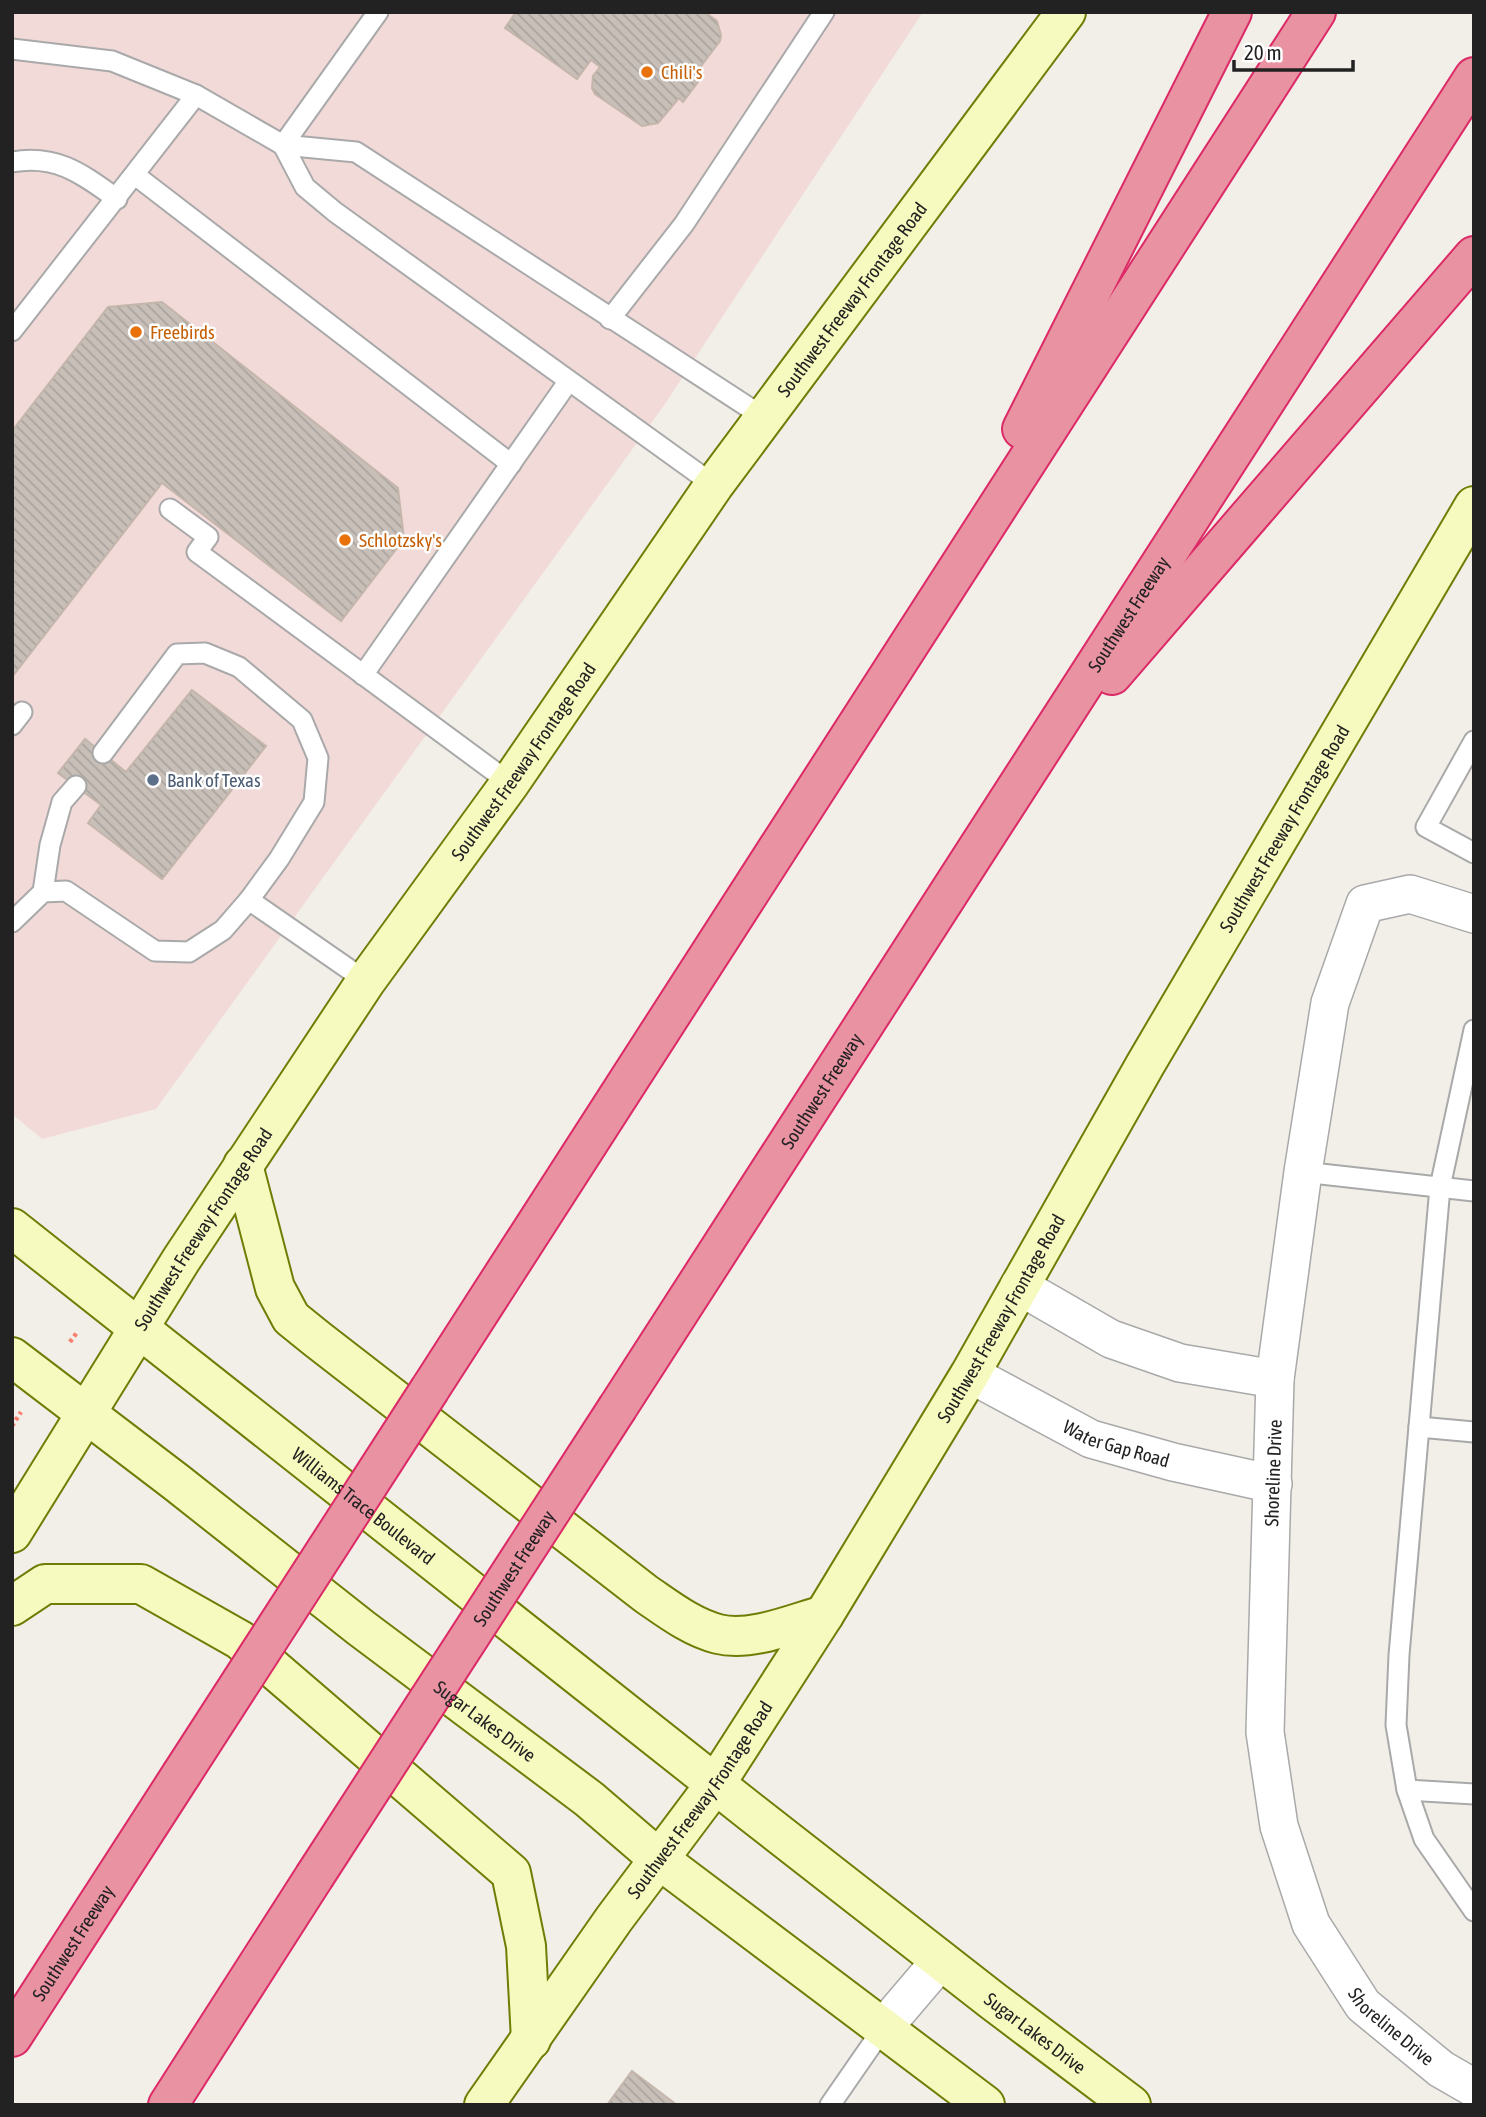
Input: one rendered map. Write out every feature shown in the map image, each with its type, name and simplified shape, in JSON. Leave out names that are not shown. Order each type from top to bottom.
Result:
[{"type":"highway","points":[[931,610],[1232,12]]},
{"type":"highway","name":"Southwest Freeway","points":[[12,2037],[1316,12]]},
{"type":"highway","name":"Southwest Freeway","points":[[168,2105],[1474,77]]},
{"type":"highway","points":[[1020,782],[1474,256]]},
{"type":"main road","name":"Southwest Freeway Frontage Road","points":[[13,1528],[140,1330],[177,1267],[366,981],[510,783],[714,485],[1066,12]]},
{"type":"main road","name":"Southwest Freeway Frontage Road","points":[[484,2105],[614,1919],[716,1783],[824,1615],[970,1374],[1145,1065],[1474,506]]},
{"type":"main road","points":[[243,1165],[275,1288],[291,1318],[350,1365],[680,1618],[718,1634],[749,1635],[824,1615]]},
{"type":"main road","name":"Williams Trace Boulevard","points":[[12,1228],[716,1783]]},
{"type":"main road","points":[[12,1357],[86,1413]]},
{"type":"main road","name":"Sugar Lakes Drive","points":[[86,1413],[361,1628],[589,1799],[660,1860],[985,2105]]},
{"type":"main road","points":[[12,1606],[45,1584],[141,1584],[240,1640],[511,1872],[526,1945],[531,2040]]},
{"type":"main road","name":"Sugar Lakes Drive","points":[[716,1783],[1131,2105]]},
{"type":"street","name":"Shoreline Drive","points":[[1474,914],[1410,894],[1365,904],[1330,1003],[1303,1172],[1275,1379],[1265,1732],[1279,1825],[1311,1924],[1363,2005],[1441,2069],[1474,2088]]},
{"type":"street","points":[[1019,1286],[1111,1339],[1180,1363],[1275,1379]]},
{"type":"street","name":"Water Gap Road","points":[[970,1374],[1091,1439],[1173,1462],[1273,1484]]},
{"type":"street","points":[[884,2027],[941,1960]]},
{"type":"lane","points":[[283,145],[378,12]]},
{"type":"lane","points":[[610,319],[684,224],[824,12]]},
{"type":"lane","points":[[12,49],[113,61],[196,95],[283,145],[356,152],[765,418]]},
{"type":"lane","points":[[12,331],[196,95]]},
{"type":"lane","points":[[283,145],[305,187],[335,212],[714,485]]},
{"type":"lane","points":[[12,163],[28,160],[53,162],[80,173],[117,199]]},
{"type":"lane","points":[[135,175],[511,464]]},
{"type":"lane","points":[[363,675],[568,382]]},
{"type":"lane","points":[[170,509],[208,537],[197,552],[510,783]]},
{"type":"lane","points":[[43,892],[66,891],[155,951],[189,952],[223,930],[249,900],[279,859],[314,802],[318,758],[302,720],[239,667],[205,653],[177,654],[103,753]]},
{"type":"lane","points":[[1474,740],[1426,827],[1474,853]]},
{"type":"lane","points":[[12,922],[43,892],[50,845],[62,802],[76,786]]},
{"type":"lane","points":[[249,900],[366,981]]},
{"type":"lane","points":[[1474,1030],[1440,1187],[1396,1713],[1407,1790],[1424,1839],[1474,1911]]},
{"type":"lane","points":[[1303,1172],[1474,1191]]},
{"type":"lane","points":[[1419,1427],[1474,1432]]},
{"type":"lane","points":[[1407,1790],[1474,1794]]},
{"type":"lane","points":[[830,2105],[884,2027]]},
{"type":"path","points":[[12,1426],[20,1412]]},
{"type":"shaded area","points":[[12,12],[923,12],[665,404],[156,1109],[42,1139],[12,1114]]},
{"type":"building","name":"Chili's","points":[[516,12],[705,12],[717,21],[721,35],[720,41],[692,78],[698,82],[683,102],[679,98],[658,123],[642,126],[595,94],[592,88],[593,76],[600,67],[591,60],[577,79],[505,28]]},
{"type":"building","points":[[162,302],[398,488],[404,539],[341,621],[162,483],[12,677],[12,431],[108,307]]},
{"type":"building","name":"Bank of Texas","points":[[192,690],[266,746],[162,879],[88,823],[101,805],[58,773],[85,739],[126,772]]},
{"type":"building","points":[[632,2071],[677,2105],[607,2105]]},
{"type":"place","name":"Chili's","points":[[647,72]]},
{"type":"place","name":"Freebirds","points":[[136,332]]},
{"type":"place","name":"Schlotzsky's","points":[[345,540]]},
{"type":"place","name":"Bank of Texas","points":[[153,780]]}]
